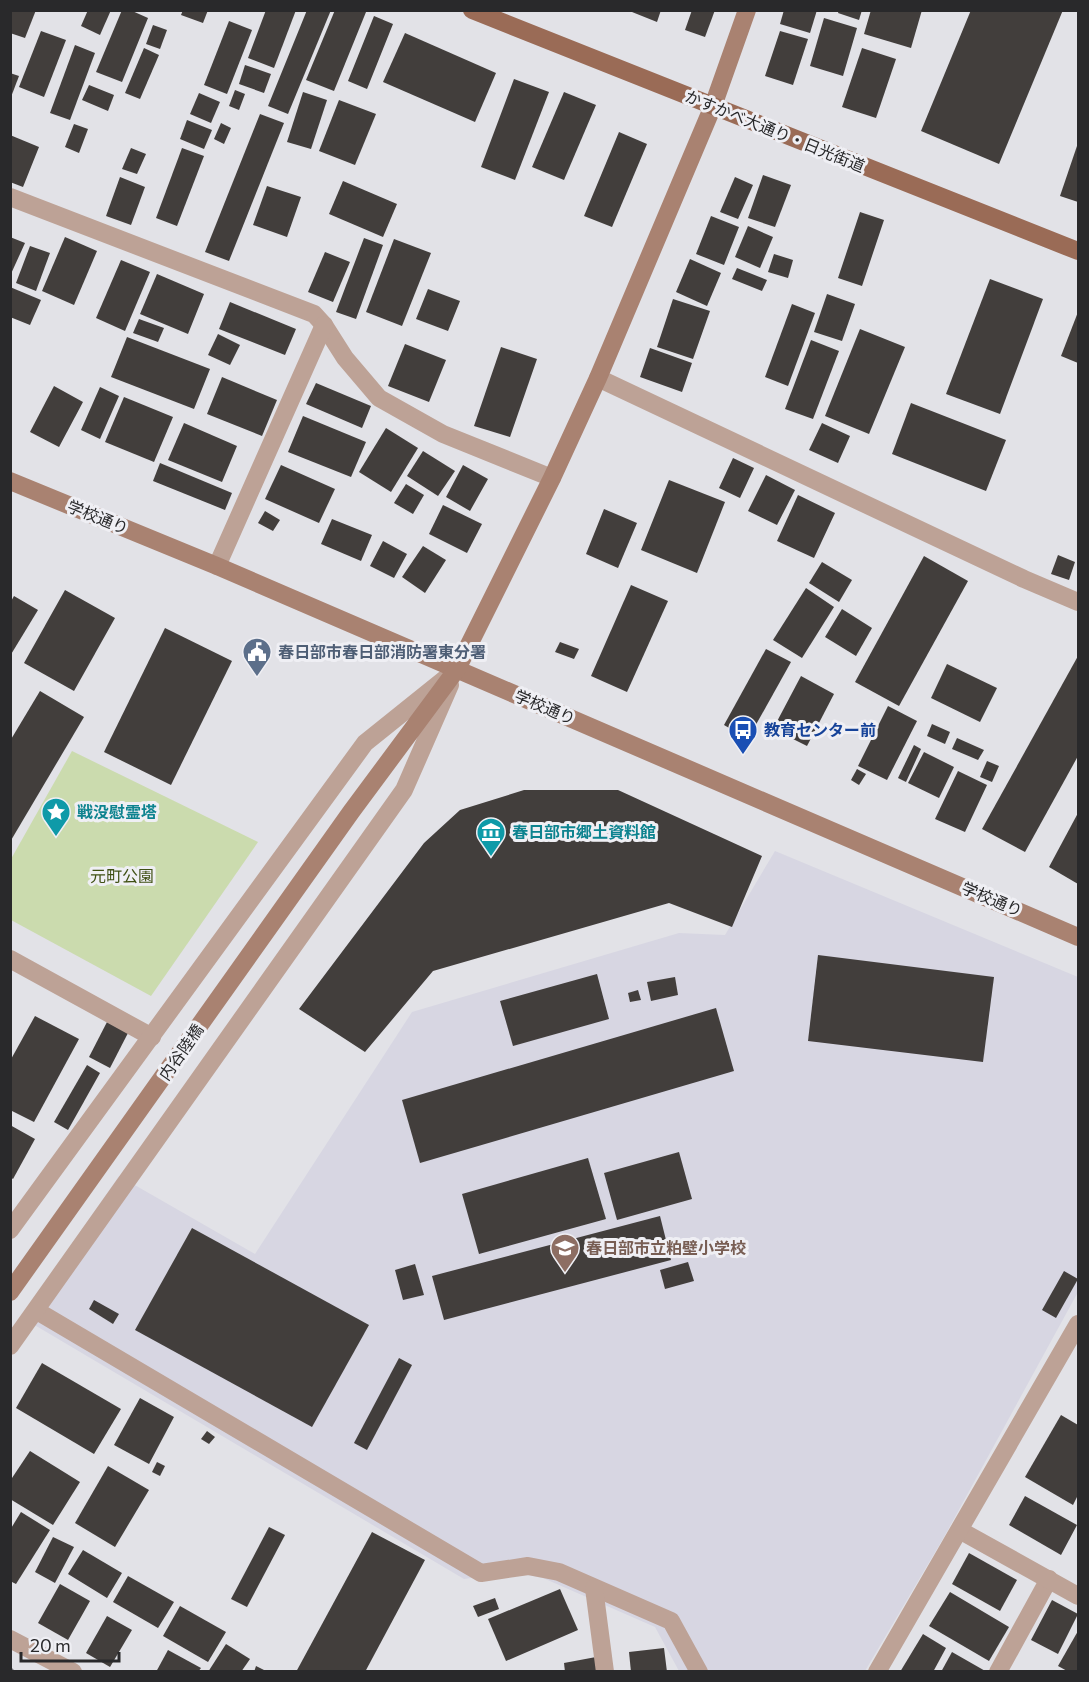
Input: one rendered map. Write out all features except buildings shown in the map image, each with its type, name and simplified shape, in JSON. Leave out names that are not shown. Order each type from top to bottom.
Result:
[{"type":"main road","name":"かすかべ大通り・日光街道","points":[[472,10],[1078,251]]},
{"type":"street","name":"内谷陸橋","points":[[10,1292],[351,812],[457,669],[552,478],[598,378],[713,106],[747,10]]},
{"type":"street","points":[[10,197],[314,314],[324,325],[345,358],[379,398],[443,434],[552,478]]},
{"type":"street","points":[[217,566],[324,325]]},
{"type":"street","points":[[598,378],[1024,579],[1078,602]]},
{"type":"street","name":"学校通り","points":[[10,482],[217,566],[1078,937]]},
{"type":"street","points":[[10,1230],[365,743],[457,669]]},
{"type":"street","points":[[10,1346],[404,790],[457,669]]},
{"type":"street","points":[[10,959],[152,1037]]},
{"type":"street","points":[[37,1311],[481,1573],[528,1566],[559,1572],[671,1621],[699,1671]]},
{"type":"street","points":[[878,1671],[961,1531],[1078,1324]]},
{"type":"street","points":[[961,1531],[1078,1596]]},
{"type":"street","points":[[998,1671],[1049,1579]]},
{"type":"street","points":[[594,1588],[605,1671]]},
{"type":"street","points":[[10,1639],[73,1671]]},
{"type":"shaded area","name":"春日部市立粕壁小学校","points":[[775,851],[1078,977],[1078,1292],[944,1537],[865,1671],[679,1671],[655,1627],[543,1578],[512,1572],[464,1579],[21,1317],[119,1176],[255,1254],[412,1012],[679,933],[725,935]]},
{"type":"green space","name":"元町公園","points":[[72,751],[258,842],[151,996],[11,920],[11,859]]},
{"type":"place","name":"春日部市春日部消防署東分署","points":[[257,678]]},
{"type":"place","name":"教育センター前","points":[[743,756]]},
{"type":"place","name":"戦没慰霊塔","points":[[56,838]]},
{"type":"place","name":"春日部市郷土資料館","points":[[491,858]]},
{"type":"place","name":"春日部市立粕壁小学校","points":[[565,1274]]}]
